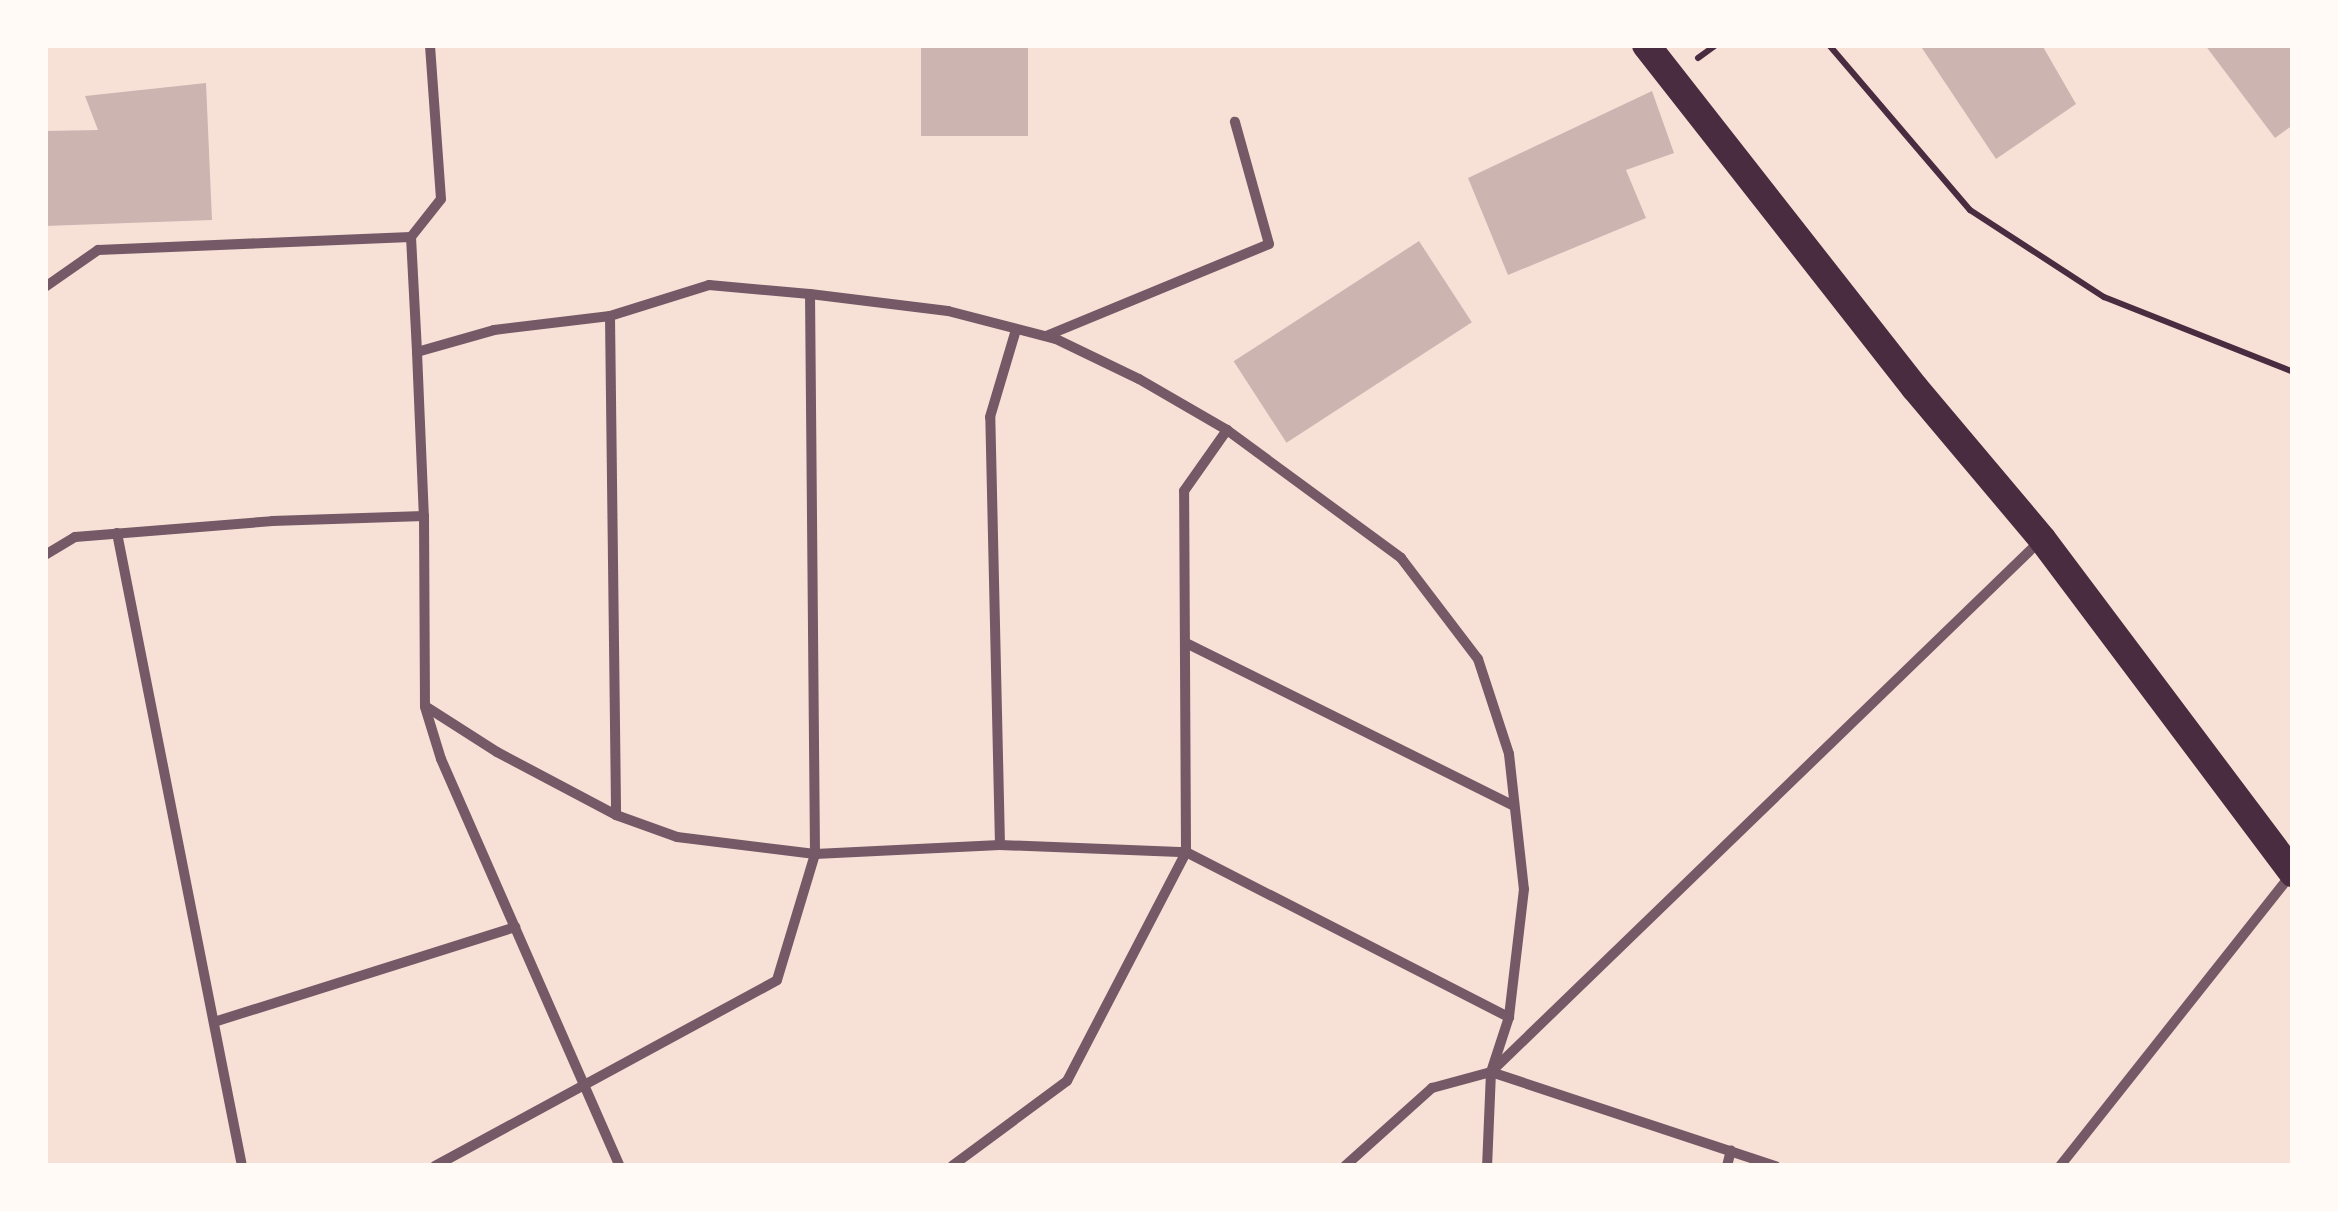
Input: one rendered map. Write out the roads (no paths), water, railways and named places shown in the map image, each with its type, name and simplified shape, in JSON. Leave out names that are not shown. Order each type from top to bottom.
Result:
[{"type":"highway","points":[[1646,45],[1832,285],[2042,539],[2293,873]]},
{"type":"street","points":[[430,45],[441,199],[410,237],[424,516],[425,706],[441,759],[620,1166]]},
{"type":"street","points":[[1046,336],[1268,244],[1235,122]]},
{"type":"street","points":[[45,287],[98,250],[410,237]]},
{"type":"street","points":[[417,352],[494,330],[610,316],[709,285],[948,311],[1046,336],[1139,378],[1227,430],[1400,558],[1478,660],[1509,754],[1524,889],[1509,1017],[1490,1072],[1486,1166]]},
{"type":"street","points":[[435,1166],[777,980],[815,854],[810,294]]},
{"type":"street","points":[[610,316],[616,815]]},
{"type":"street","points":[[1000,844],[990,416],[1016,330]]},
{"type":"street","points":[[952,1166],[1067,1081],[1186,852],[1188,644],[1184,491],[1227,430]]},
{"type":"street","points":[[45,555],[76,536],[272,521],[424,516]]},
{"type":"street","points":[[118,533],[242,1166]]},
{"type":"street","points":[[1345,1166],[1432,1088],[1490,1072],[2042,539]]},
{"type":"street","points":[[1188,644],[1512,805]]},
{"type":"street","points":[[425,706],[497,752],[616,815],[677,837],[815,854],[1000,844],[1186,852],[1509,1017]]},
{"type":"street","points":[[2060,1166],[2293,873]]},
{"type":"street","points":[[214,1022],[515,927]]},
{"type":"street","points":[[1490,1072],[1776,1166]]},
{"type":"street","points":[[1726,1166],[1731,1150]]}]
